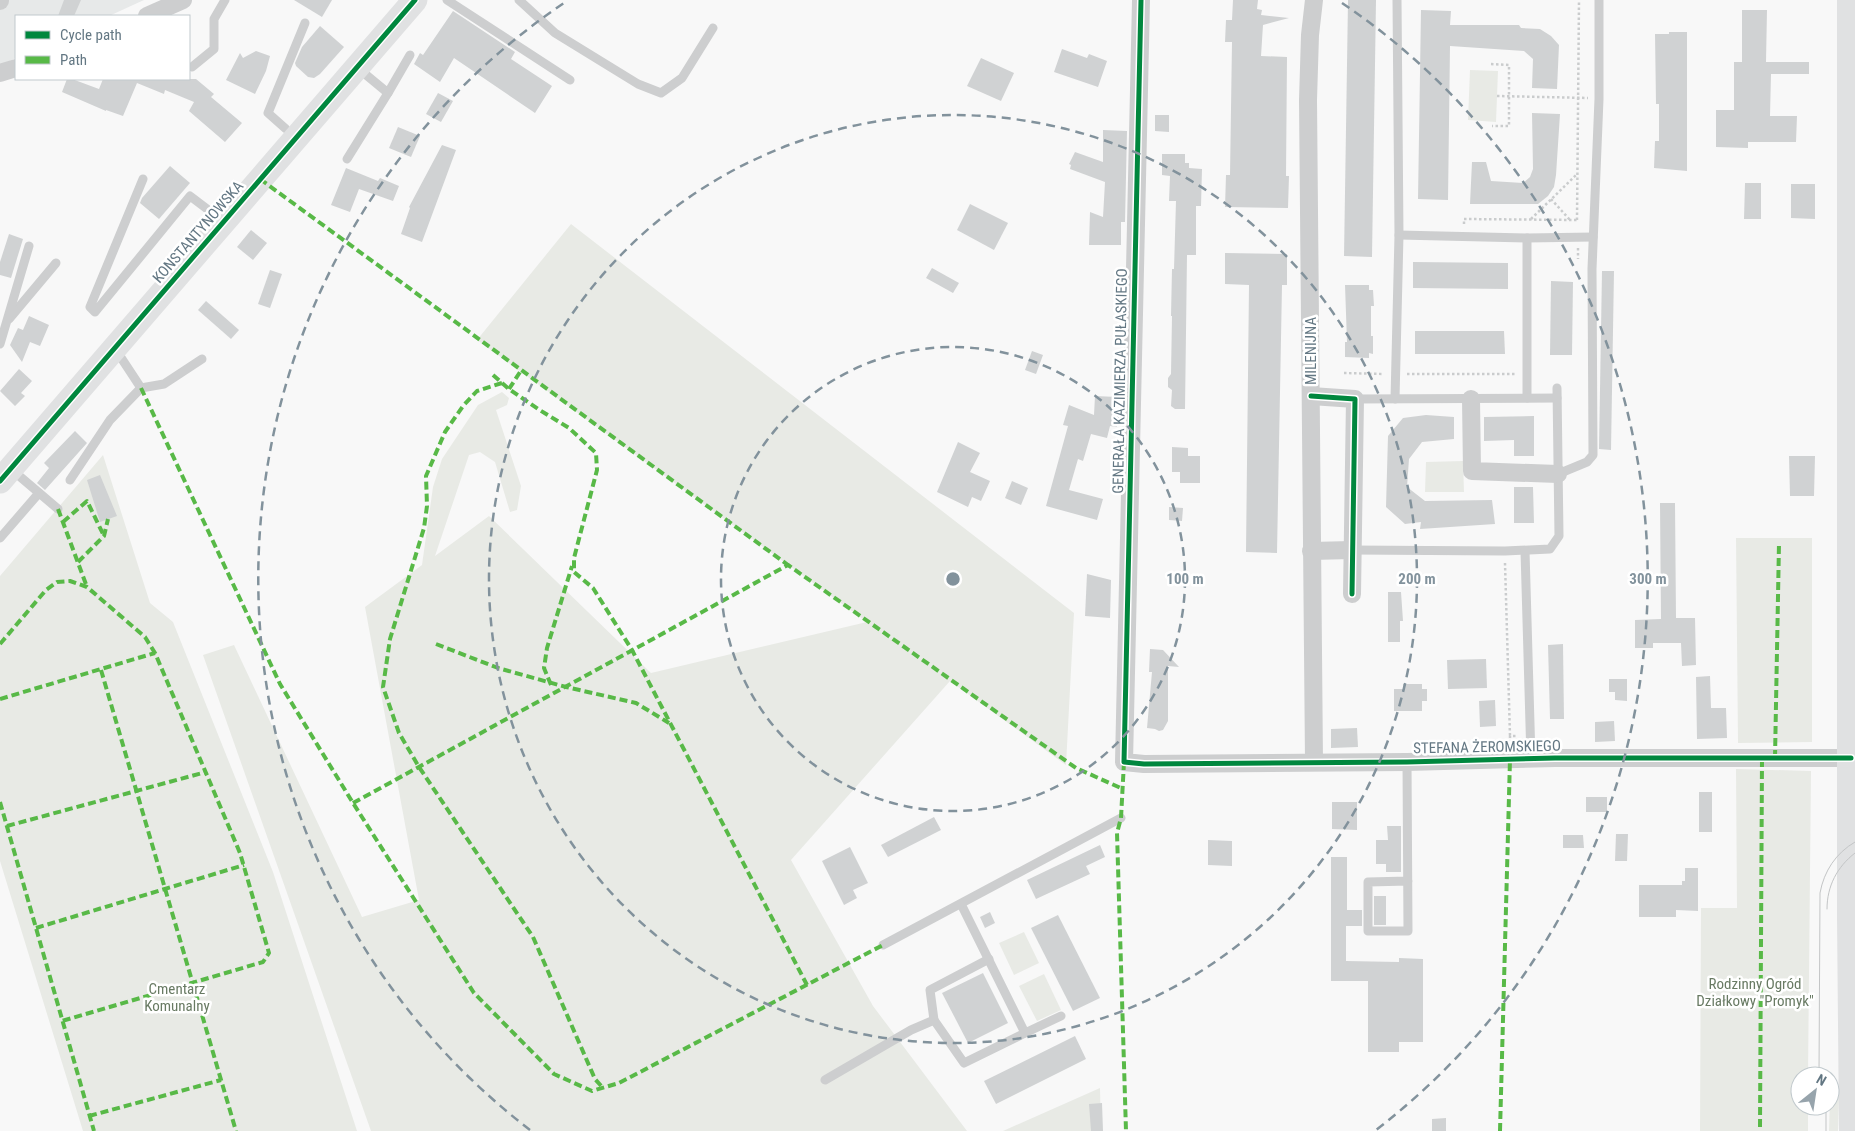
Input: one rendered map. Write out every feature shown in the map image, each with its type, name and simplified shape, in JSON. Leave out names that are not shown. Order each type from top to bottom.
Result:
[{"type":"main road","name":"KONSTANTYNOWSKA","points":[[5,475],[414,0]]},
{"type":"main road","points":[[1851,0],[1853,1131]]},
{"type":"street","points":[[149,15],[183,0]]},
{"type":"street","name":"GENERAŁA KAZIMIERZA PUŁASKIEGO","points":[[1124,762],[1142,0]]},
{"type":"street","name":"MILENIJNA","points":[[1314,0],[1310,35],[1308,100],[1314,761]]},
{"type":"street","points":[[0,73],[15,68]]},
{"type":"street","points":[[1311,396],[1355,399],[1352,594]]},
{"type":"street","points":[[1471,398],[1472,471],[1558,474]]},
{"type":"street","points":[[1311,551],[1352,550]]},
{"type":"street","name":"STEFANA ŻEROMSKIEGO","points":[[1124,762],[1144,764],[1531,759],[1851,758]]},
{"type":"lane","points":[[192,67],[214,49],[214,19],[224,0]]},
{"type":"lane","points":[[447,0],[570,80]]},
{"type":"lane","points":[[519,0],[555,33],[638,84],[661,93],[682,78],[713,28]]},
{"type":"lane","points":[[1395,398],[1399,235],[1397,0]]},
{"type":"lane","points":[[1558,474],[1588,462],[1593,455],[1592,268],[1599,99],[1599,0]]},
{"type":"lane","points":[[286,129],[268,113],[305,23]]},
{"type":"lane","points":[[347,159],[410,55]]},
{"type":"lane","points":[[357,67],[388,93]]},
{"type":"lane","points":[[143,179],[90,308],[95,312],[190,196],[224,221]]},
{"type":"lane","points":[[1399,235],[1527,238],[1593,237]]},
{"type":"lane","points":[[1526,398],[1527,238]]},
{"type":"lane","points":[[0,344],[29,246]]},
{"type":"lane","points":[[6,324],[56,263]]},
{"type":"lane","points":[[115,348],[141,388]]},
{"type":"lane","points":[[70,480],[110,420],[141,388],[164,384],[202,359]]},
{"type":"lane","points":[[1352,550],[1505,552],[1550,549],[1560,536],[1557,388]]},
{"type":"lane","points":[[1355,399],[1557,398]]},
{"type":"lane","points":[[5,475],[39,493],[58,509]]},
{"type":"lane","points":[[0,538],[39,493]]},
{"type":"lane","points":[[1525,551],[1531,759]]},
{"type":"lane","points":[[1407,762],[1408,881],[1408,931],[1368,931],[1368,882],[1408,881]]},
{"type":"lane","points":[[883,945],[1121,818]]},
{"type":"lane","points":[[961,904],[1025,1033]]},
{"type":"lane","points":[[989,959],[930,990],[934,1020],[964,1063],[1061,1016]]},
{"type":"lane","points":[[825,1080],[911,1030],[934,1020]]},
{"type":"path","points":[[1464,230],[1464,219],[1577,220],[1579,0]]},
{"type":"path","points":[[1491,64],[1509,65],[1510,97],[1509,126],[1492,126]]},
{"type":"path","points":[[1497,96],[1599,99]]},
{"type":"path","points":[[1530,220],[1578,173]]},
{"type":"path","points":[[1551,199],[1570,220]]},
{"type":"path","points":[[1344,373],[1527,374]]},
{"type":"path","points":[[1505,552],[1510,736]]},
{"type":"shaded area","points":[[0,0],[144,0],[111,15],[15,15],[15,58],[3,64],[0,69]]},
{"type":"green space","points":[[1470,70],[1498,71],[1496,122],[1468,120]]},
{"type":"green space","points":[[571,224],[1074,613],[1066,765],[950,681],[791,860],[873,1006],[967,1131],[371,1131],[203,655],[234,645],[362,917],[419,900],[365,607],[422,565],[433,487],[442,459],[478,405],[502,392],[509,398],[507,405],[496,410],[521,486],[517,510],[510,512],[495,462],[480,452],[469,455],[435,556],[489,516],[651,673],[867,622],[477,340]]},
{"type":"green space","name":"Cmentarz Komunalny","points":[[103,455],[150,603],[173,622],[273,872],[357,1131],[83,1131],[0,861],[0,576]]},
{"type":"green space","points":[[1463,461],[1464,492],[1425,492],[1426,462]]},
{"type":"green space","points":[[1736,538],[1812,538],[1812,742],[1738,743]]},
{"type":"green space","name":"Rodzinny Ogród Działkowy \"Promyk\"","points":[[1736,769],[1811,771],[1808,1066],[1790,1066],[1790,1116],[1808,1116],[1808,1131],[1700,1131],[1701,908],[1737,908]]},
{"type":"green space","points":[[1024,932],[1039,963],[1014,975],[999,943]]},
{"type":"green space","points":[[1044,974],[1061,1010],[1037,1021],[1019,986]]},
{"type":"green space","points":[[1100,1088],[1101,1131],[1003,1131]]},
{"type":"green space","points":[[1829,1116],[1838,1116],[1838,1131],[1829,1131]]},
{"type":"building","points":[[64,0],[81,0],[74,15],[58,15]]},
{"type":"building","points":[[294,0],[332,0],[322,17]]},
{"type":"building","points":[[1233,0],[1258,0],[1257,9],[1262,10],[1261,15],[1289,18],[1263,25],[1261,56],[1287,57],[1286,176],[1289,176],[1288,208],[1225,207],[1226,175],[1230,175],[1232,42],[1225,42],[1226,20],[1232,20]]},
{"type":"building","points":[[1348,0],[1376,0],[1372,257],[1344,256]]},
{"type":"building","points":[[1421,10],[1451,11],[1450,25],[1519,25],[1521,28],[1540,29],[1551,36],[1559,45],[1557,89],[1532,88],[1533,59],[1524,51],[1450,46],[1448,200],[1418,199]]},
{"type":"building","points":[[1742,10],[1767,10],[1766,62],[1809,62],[1809,74],[1771,74],[1770,116],[1797,116],[1796,142],[1748,142],[1748,148],[1716,147],[1716,110],[1734,110],[1734,62],[1742,62]]},
{"type":"building","points":[[453,11],[515,52],[511,59],[552,86],[535,113],[454,58],[440,82],[414,64],[420,53],[423,55]]},
{"type":"building","points":[[320,26],[344,47],[320,74],[314,78],[308,77],[295,63],[302,47]]},
{"type":"building","points":[[1669,32],[1687,32],[1687,171],[1654,168],[1655,141],[1659,141],[1659,104],[1656,104],[1655,34],[1669,34]]},
{"type":"building","points":[[1062,49],[1087,58],[1089,54],[1107,61],[1098,87],[1054,72]]},
{"type":"building","points":[[256,51],[270,56],[266,71],[255,94],[226,80],[240,53],[243,58]]},
{"type":"building","points":[[981,58],[1014,73],[1001,101],[967,86]]},
{"type":"building","points":[[196,79],[214,94],[211,97],[242,123],[225,142],[189,111],[194,102],[165,90],[164,94],[137,83],[123,116],[106,111],[62,92],[67,80],[75,80],[99,89],[103,80]]},
{"type":"building","points":[[438,93],[453,101],[441,122],[426,114]]},
{"type":"building","points":[[1532,113],[1560,114],[1556,175],[1554,187],[1548,196],[1538,204],[1470,204],[1472,162],[1486,162],[1491,181],[1523,183],[1530,177],[1533,169]]},
{"type":"building","points":[[1155,115],[1169,115],[1169,132],[1155,131]]},
{"type":"building","points":[[398,127],[420,136],[411,157],[389,148]]},
{"type":"building","points":[[1103,130],[1127,131],[1125,222],[1121,222],[1121,245],[1089,245],[1090,212],[1103,217],[1105,182],[1070,169],[1071,165],[1069,164],[1075,152],[1103,162]]},
{"type":"building","points":[[442,145],[456,150],[422,242],[401,234],[409,207]]},
{"type":"building","points":[[1162,154],[1185,154],[1185,163],[1189,163],[1189,168],[1202,169],[1201,206],[1196,206],[1196,255],[1187,255],[1185,409],[1175,409],[1171,406],[1172,390],[1168,387],[1168,378],[1171,374],[1172,269],[1174,269],[1176,201],[1169,201],[1170,176],[1162,175]]},
{"type":"building","points":[[170,166],[190,183],[159,219],[140,203],[142,198]]},
{"type":"building","points":[[346,168],[378,181],[380,178],[399,186],[393,201],[359,189],[350,212],[331,205]]},
{"type":"building","points":[[1745,183],[1761,183],[1761,219],[1744,219]]},
{"type":"building","points":[[1791,184],[1815,184],[1815,219],[1791,218]]},
{"type":"building","points":[[970,204],[1008,223],[994,250],[957,230]]},
{"type":"building","points":[[251,230],[267,243],[253,260],[237,247]]},
{"type":"building","points":[[9,234],[23,239],[11,278],[0,275],[0,262]]},
{"type":"building","points":[[1225,253],[1287,254],[1287,285],[1282,285],[1277,553],[1246,552],[1249,285],[1225,284]]},
{"type":"building","points":[[1413,262],[1508,263],[1508,289],[1413,288]]},
{"type":"building","points":[[932,268],[959,283],[953,293],[926,278]]},
{"type":"building","points":[[270,270],[282,274],[270,308],[258,304]]},
{"type":"building","points":[[1602,271],[1614,271],[1611,450],[1599,449]]},
{"type":"building","points":[[1551,281],[1573,282],[1572,355],[1550,355]]},
{"type":"building","points":[[1345,285],[1369,285],[1369,290],[1373,290],[1374,306],[1371,306],[1371,336],[1373,336],[1373,354],[1369,353],[1369,358],[1345,357],[1345,342],[1347,342]]},
{"type":"building","points":[[206,301],[239,330],[231,339],[198,310]]},
{"type":"building","points":[[29,316],[49,325],[40,346],[30,342],[22,362],[10,345],[18,328],[23,330]]},
{"type":"building","points":[[1415,331],[1504,331],[1505,354],[1415,354]]},
{"type":"building","points":[[1032,351],[1043,355],[1036,374],[1025,370]]},
{"type":"building","points":[[19,369],[32,381],[21,393],[25,396],[15,406],[0,391]]},
{"type":"building","points":[[1095,396],[1117,397],[1117,427],[1110,426],[1107,438],[1091,434],[1083,461],[1078,459],[1069,490],[1103,499],[1097,520],[1046,506],[1068,426],[1063,425],[1069,405],[1094,415]]},
{"type":"building","points":[[1426,415],[1454,417],[1454,439],[1422,442],[1409,459],[1407,487],[1425,501],[1492,500],[1495,524],[1420,529],[1421,522],[1405,524],[1386,507],[1388,436],[1403,418]]},
{"type":"building","points":[[1534,416],[1534,456],[1514,456],[1514,440],[1484,441],[1484,417]]},
{"type":"building","points":[[75,431],[87,443],[45,490],[37,483],[49,468],[44,463]]},
{"type":"building","points":[[958,442],[980,453],[970,472],[990,481],[981,501],[972,497],[968,507],[937,492]]},
{"type":"building","points":[[1172,447],[1188,448],[1188,456],[1200,456],[1200,483],[1180,483],[1180,472],[1172,472]]},
{"type":"building","points":[[1789,456],[1815,456],[1814,496],[1790,496]]},
{"type":"building","points":[[100,475],[117,516],[100,522],[87,480]]},
{"type":"building","points":[[1012,481],[1028,488],[1021,505],[1005,498]]},
{"type":"building","points":[[1514,487],[1533,487],[1534,523],[1514,523]]},
{"type":"building","points":[[1660,503],[1675,503],[1676,618],[1695,618],[1696,665],[1682,666],[1681,643],[1653,643],[1653,648],[1635,648],[1635,620],[1661,619]]},
{"type":"building","points":[[1169,507],[1183,508],[1182,521],[1169,520]]},
{"type":"building","points":[[1087,574],[1111,580],[1110,618],[1085,616]]},
{"type":"building","points":[[1388,592],[1401,592],[1403,621],[1400,621],[1400,642],[1388,642]]},
{"type":"building","points":[[1563,644],[1564,719],[1550,719],[1548,645]]},
{"type":"building","points":[[1150,649],[1163,650],[1179,667],[1168,666],[1168,721],[1163,730],[1159,731],[1147,728],[1152,672],[1149,672]]},
{"type":"building","points":[[1486,659],[1487,688],[1448,689],[1447,660]]},
{"type":"building","points":[[1710,676],[1711,708],[1726,708],[1727,738],[1697,739],[1696,677]]},
{"type":"building","points":[[1609,679],[1627,679],[1627,701],[1615,700],[1615,692],[1609,692]]},
{"type":"building","points":[[1403,684],[1422,684],[1422,689],[1427,689],[1427,701],[1422,701],[1422,711],[1394,711],[1394,689],[1403,689]]},
{"type":"building","points":[[1495,700],[1496,726],[1480,727],[1479,701]]},
{"type":"building","points":[[1614,721],[1615,741],[1595,742],[1595,722]]},
{"type":"building","points":[[1357,728],[1358,747],[1331,748],[1331,729]]},
{"type":"building","points":[[1699,792],[1712,792],[1712,832],[1699,832]]},
{"type":"building","points":[[1586,797],[1607,797],[1607,812],[1586,812]]},
{"type":"building","points":[[1332,802],[1357,802],[1357,830],[1332,829]]},
{"type":"building","points":[[934,817],[941,830],[888,857],[881,845]]},
{"type":"building","points":[[1387,826],[1401,826],[1401,872],[1386,872],[1386,864],[1376,864],[1376,840],[1388,840]]},
{"type":"building","points":[[1616,834],[1628,834],[1627,861],[1615,861]]},
{"type":"building","points":[[1563,835],[1583,835],[1584,848],[1563,848]]},
{"type":"building","points":[[1208,840],[1232,841],[1232,866],[1208,865]]},
{"type":"building","points":[[1100,845],[1105,857],[1086,866],[1090,874],[1036,899],[1027,880]]},
{"type":"building","points":[[850,847],[868,883],[853,890],[857,898],[844,905],[822,861]]},
{"type":"building","points":[[1331,857],[1347,857],[1347,910],[1362,910],[1362,926],[1346,926],[1346,961],[1399,962],[1399,958],[1423,959],[1423,1042],[1399,1042],[1399,1052],[1368,1052],[1368,981],[1331,981]]},
{"type":"building","points":[[1685,868],[1698,868],[1698,911],[1676,910],[1676,917],[1639,917],[1639,885],[1682,885],[1682,881],[1685,881]]},
{"type":"building","points":[[1374,896],[1386,896],[1386,925],[1374,925]]},
{"type":"building","points":[[990,912],[995,923],[985,928],[980,917]]},
{"type":"building","points":[[1058,915],[1100,998],[1073,1011],[1031,928]]},
{"type":"building","points":[[983,973],[1008,1023],[968,1043],[942,993]]},
{"type":"building","points":[[1075,1036],[1086,1059],[996,1104],[984,1081]]},
{"type":"building","points":[[1102,1103],[1103,1131],[1091,1131],[1089,1104]]},
{"type":"building","points":[[1446,1118],[1446,1131],[1432,1131],[1432,1119]]},
{"type":"tram line","points":[[1819,1066],[1820,893],[1824,877],[1832,863],[1848,846],[1855,842]]},
{"type":"tram line","points":[[1827,909],[1827,901],[1834,878],[1843,864],[1855,853]]},
{"type":"tram line","points":[[1826,1116],[1826,1131]]},
{"type":"marked path","points":[[260,179],[788,565]]},
{"type":"marked path","points":[[509,389],[522,369]]},
{"type":"marked path","points":[[493,375],[509,389],[569,428],[596,453],[597,470],[574,558],[574,572],[593,588],[632,650],[807,985]]},
{"type":"marked path","points":[[502,383],[477,391],[463,406],[445,432],[426,476],[427,506],[424,528],[390,639],[383,687],[399,733],[419,767],[533,937],[595,1079],[603,1088]]},
{"type":"marked path","points":[[141,388],[280,684],[474,993],[554,1074],[592,1091],[619,1083],[883,945]]},
{"type":"marked path","points":[[63,522],[87,501],[104,536]]},
{"type":"marked path","points":[[58,509],[87,587]]},
{"type":"marked path","points":[[78,562],[104,536],[108,519]]},
{"type":"marked path","points":[[1775,758],[1779,543]]},
{"type":"marked path","points":[[353,803],[788,565],[1076,768],[1123,789]]},
{"type":"marked path","points":[[551,685],[544,668],[547,648],[572,566]]},
{"type":"marked path","points":[[0,644],[46,590],[57,582],[70,581],[87,587],[145,637],[155,653],[240,853],[269,953],[263,962],[62,1021]]},
{"type":"marked path","points":[[436,644],[498,668],[566,687],[636,703],[669,723]]},
{"type":"marked path","points":[[0,699],[155,653]]},
{"type":"marked path","points":[[101,670],[236,1131]]},
{"type":"marked path","points":[[1760,1127],[1762,758]]},
{"type":"marked path","points":[[1500,1131],[1510,759]]},
{"type":"marked path","points":[[1124,762],[1121,818],[1117,833],[1126,1131]]},
{"type":"marked path","points":[[7,826],[206,772]]},
{"type":"marked path","points":[[0,802],[94,1131]]},
{"type":"marked path","points":[[36,928],[244,865]]},
{"type":"marked path","points":[[89,1116],[221,1080]]},
{"type":"cycle path","points":[[0,481],[415,0]]},
{"type":"cycle path","points":[[1141,0],[1124,762],[1144,764],[1407,762],[1555,758],[1851,758]]},
{"type":"cycle path","points":[[1311,396],[1355,399],[1352,594]]}]
